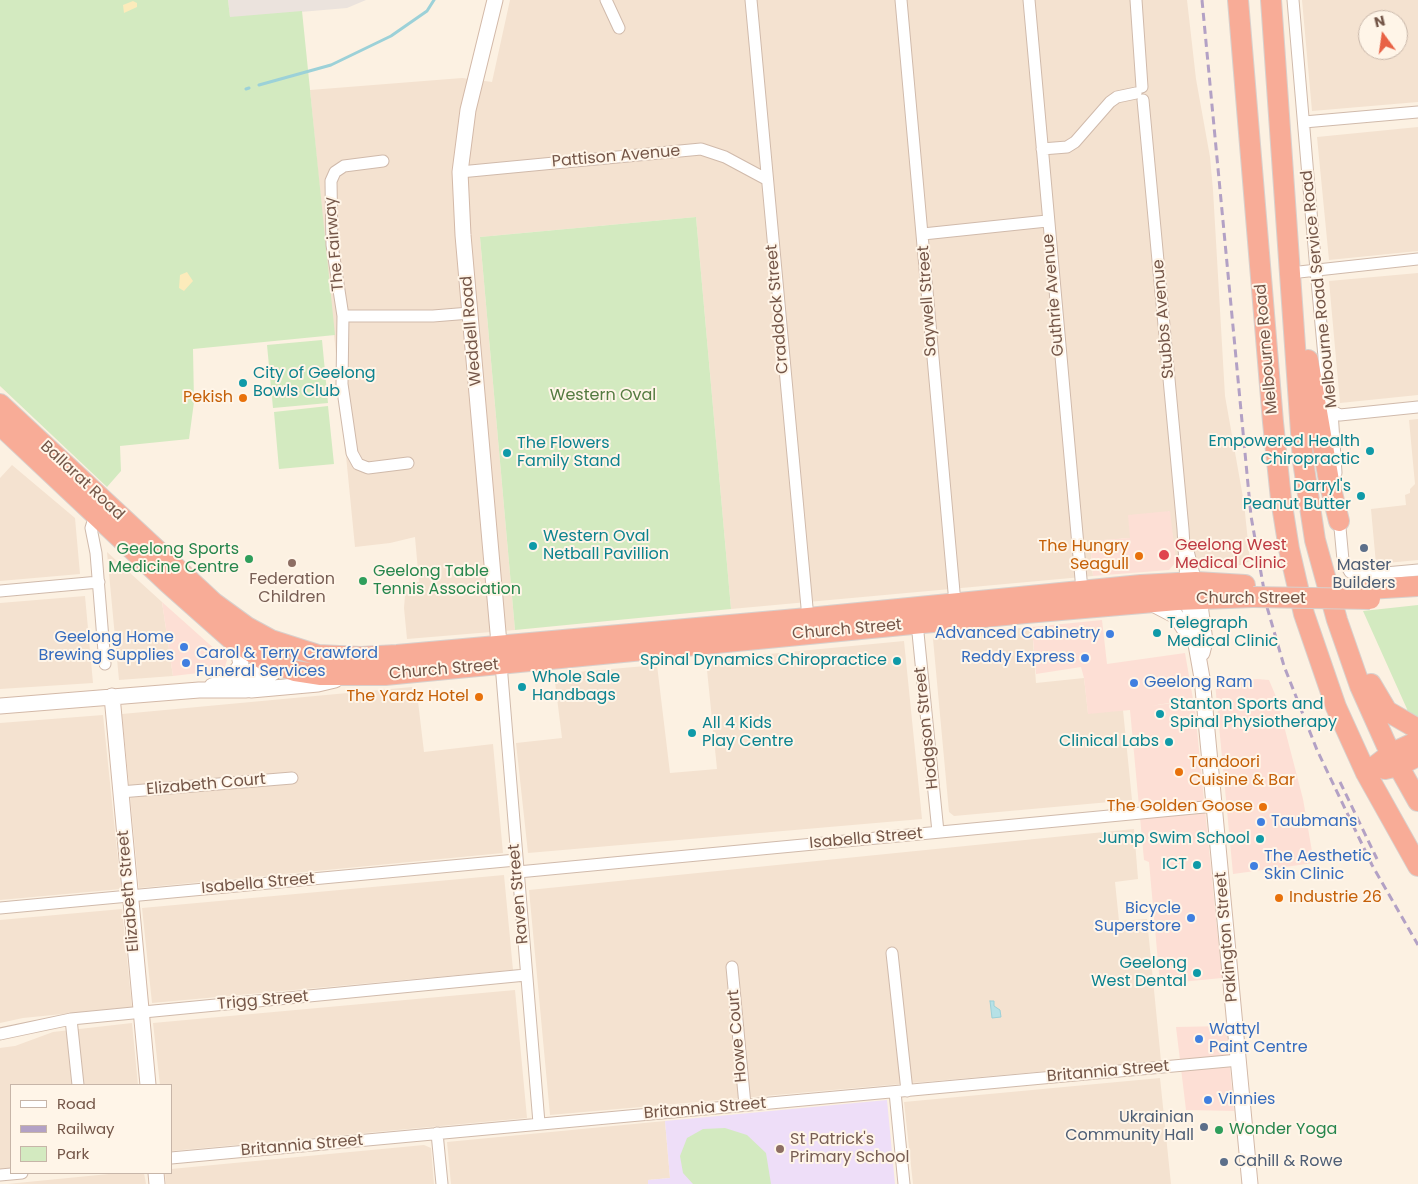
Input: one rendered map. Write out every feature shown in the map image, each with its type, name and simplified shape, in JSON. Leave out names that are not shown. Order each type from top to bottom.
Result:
[{"type":"highway","name":"Melbourne Road","points":[[1238,0],[1274,431],[1284,523],[1298,593],[1318,661],[1339,715],[1366,773],[1418,866]]},
{"type":"highway","name":"Melbourne Road","points":[[1271,0],[1308,500],[1318,556],[1337,620],[1367,705],[1418,801]]},
{"type":"highway","points":[[1290,272],[1305,339],[1329,481],[1339,521]]},
{"type":"highway","name":"Ballarat Road","points":[[0,404],[99,516],[247,627],[284,646]]},
{"type":"highway","name":"Ballarat Road","points":[[0,425],[214,625],[238,644],[272,664]]},
{"type":"highway","name":"Church Street","points":[[272,664],[312,674],[343,676],[385,675],[500,655],[808,618],[1082,590],[1369,594],[1414,589]]},
{"type":"highway","name":"Church Street","points":[[284,646],[318,655],[353,657],[500,655],[917,623],[1150,602],[1192,591]]},
{"type":"highway","points":[[1337,620],[1384,706],[1395,717],[1418,729]]},
{"type":"highway","points":[[1395,760],[1418,741]]},
{"type":"highway","points":[[1366,773],[1395,760],[1418,756]]},
{"type":"street","name":"Weddell Road","points":[[496,0],[468,110],[460,172],[470,313],[500,655]]},
{"type":"street","points":[[606,0],[619,28]]},
{"type":"street","name":"Craddock Street","points":[[751,0],[766,179],[808,618]]},
{"type":"street","name":"Saywell Street","points":[[901,0],[955,603]]},
{"type":"street","name":"Guthrie Avenue","points":[[1029,0],[1047,221],[1082,590]]},
{"type":"street","name":"Stubbs Avenue","points":[[1136,0],[1140,93],[1184,538],[1183,565],[1192,591]]},
{"type":"street","name":"Melbourne Road Service Road","points":[[1293,0],[1316,270],[1328,400],[1332,411],[1339,521],[1344,560],[1346,568],[1354,574],[1364,575],[1418,570]]},
{"type":"street","points":[[1042,149],[1067,147],[1075,142],[1110,102],[1117,97],[1140,93]]},
{"type":"street","points":[[1304,122],[1418,112]]},
{"type":"street","name":"Pattison Avenue","points":[[460,172],[701,149],[725,157],[766,179]]},
{"type":"street","name":"The Fairway","points":[[383,161],[344,166],[335,172],[330,192],[332,245],[343,316],[342,384],[352,453],[358,464],[368,468],[408,463]]},
{"type":"street","points":[[923,234],[1047,221]]},
{"type":"street","points":[[1290,272],[1418,260]]},
{"type":"street","points":[[343,316],[433,316],[470,313]]},
{"type":"street","points":[[1332,411],[1340,415],[1418,407]]},
{"type":"street","points":[[99,516],[99,582],[105,664]]},
{"type":"street","points":[[0,591],[99,582]]},
{"type":"street","name":"Pakington Street","points":[[1192,591],[1205,641],[1200,660],[1250,1184]]},
{"type":"street","points":[[1150,602],[1178,618],[1200,660]]},
{"type":"street","name":"Hodgson Street","points":[[917,623],[938,832]]},
{"type":"street","points":[[226,682],[236,674],[241,665],[238,644]]},
{"type":"street","points":[[246,690],[271,676],[272,664],[284,646]]},
{"type":"street","name":"Raven Street","points":[[500,655],[516,860],[540,1123]]},
{"type":"street","points":[[199,690],[241,677],[272,664]]},
{"type":"street","points":[[0,706],[112,696],[199,690],[246,690],[318,684],[343,676]]},
{"type":"street","name":"Elizabeth Street","points":[[112,696],[129,896],[148,1084]]},
{"type":"street","name":"Elizabeth Court","points":[[120,792],[292,778]]},
{"type":"street","name":"Isabella Street","points":[[518,872],[1214,806]]},
{"type":"street","name":"Isabella Street","points":[[0,908],[516,860]]},
{"type":"street","points":[[892,954],[907,1091]]},
{"type":"street","name":"Howe Court","points":[[732,967],[745,1105]]},
{"type":"street","name":"Trigg Street","points":[[0,1034],[72,1019],[526,975]]},
{"type":"street","points":[[72,1019],[78,1084]]},
{"type":"street","name":"Britannia Street","points":[[172,1158],[1238,1060]]},
{"type":"street","points":[[895,1092],[904,1184]]},
{"type":"street","points":[[437,1133],[442,1184]]},
{"type":"shaded area","points":[[228,0],[366,0],[347,8],[230,18]]},
{"type":"shaded area","points":[[510,0],[1187,0],[1196,79],[1210,157],[1225,396],[1244,503],[1250,561],[1241,565],[1203,568],[1176,562],[1169,511],[1131,538],[1090,541],[1093,576],[731,609],[696,217],[480,237],[515,630],[407,639],[404,608],[406,583],[419,582],[415,537],[390,543],[355,547],[310,90],[462,78],[492,82]]},
{"type":"shaded area","points":[[1302,0],[1418,0],[1418,102],[1312,111]]},
{"type":"shaded area","points":[[1418,127],[1418,251],[1329,260],[1317,137]]},
{"type":"shaded area","points":[[1418,273],[1418,395],[1340,403],[1329,281]]},
{"type":"shaded area","points":[[1418,419],[1418,560],[1376,564],[1371,509],[1406,505],[1405,495],[1410,493],[1410,489],[1415,484],[1409,420]]},
{"type":"shaded area","points":[[12,465],[75,518],[80,574],[0,581],[0,478]]},
{"type":"shaded area","points":[[1170,511],[1176,562],[1169,570],[1093,576],[1090,541],[1130,538],[1128,515]]},
{"type":"shaded area","points":[[107,552],[162,602],[173,676],[119,680]]},
{"type":"shaded area","points":[[85,596],[93,683],[0,689],[0,603]]},
{"type":"shaded area","points":[[162,602],[227,660],[224,670],[173,676]]},
{"type":"shaded area","points":[[1102,620],[1107,664],[1185,653],[1193,699],[1151,706],[1194,700],[1222,978],[1160,984],[1149,862],[1144,860],[1130,710],[1088,714],[1081,667],[1036,674],[1032,627]]},
{"type":"shaded area","points":[[1032,627],[1036,683],[1084,678],[1088,713],[1123,710],[1132,800],[954,816],[949,812],[933,639],[935,636]]},
{"type":"shaded area","points":[[904,641],[922,819],[528,853],[516,743],[562,738],[554,674],[657,665],[670,773],[717,769],[706,660]]},
{"type":"shaded area","points":[[1257,679],[1269,680],[1277,699],[1303,799],[1314,863],[1233,874],[1215,683]]},
{"type":"shaded area","points":[[412,687],[417,693],[424,752],[493,744],[503,853],[139,888],[122,714]]},
{"type":"shaded area","points":[[103,715],[121,889],[0,900],[0,723]]},
{"type":"shaded area","points":[[1134,829],[1138,879],[1115,882],[1119,921],[1147,919],[1161,1061],[550,1115],[529,890]]},
{"type":"shaded area","points":[[504,875],[513,970],[152,1003],[142,908]]},
{"type":"shaded area","points":[[122,909],[132,1007],[23,1018],[0,1023],[0,920]]},
{"type":"shaded area","points":[[515,990],[527,1118],[172,1151],[172,1084],[160,1084],[153,1023]]},
{"type":"shaded area","points":[[132,1023],[138,1084],[10,1084],[10,1168],[0,1169],[0,1048],[15,1046],[53,1032]]},
{"type":"shaded area","points":[[1226,1026],[1234,1111],[1186,1110],[1176,1027]]},
{"type":"shaded area","points":[[1160,1078],[1171,1184],[913,1184],[904,1102]]},
{"type":"shaded area","name":"St Patrick's Primary School","points":[[887,1100],[895,1184],[648,1184],[648,1180],[670,1178],[665,1121]]},
{"type":"shaded area","points":[[665,1121],[670,1178],[648,1180],[648,1184],[451,1184],[447,1142]]},
{"type":"shaded area","points":[[424,1145],[431,1148],[434,1184],[166,1184],[165,1174],[172,1174],[172,1169]]},
{"type":"shaded area","points":[[109,1174],[144,1174],[146,1184],[7,1184]]},
{"type":"green space","points":[[0,0],[228,0],[230,17],[302,11],[335,335],[193,349],[194,402],[189,439],[120,446],[121,471],[107,487],[0,386]]},
{"type":"green space","name":"Western Oval","points":[[696,217],[731,609],[515,630],[480,237]]},
{"type":"green space","points":[[322,340],[328,403],[273,408],[267,345]]},
{"type":"green space","points":[[328,406],[334,464],[279,469],[274,412]]},
{"type":"green space","points":[[1418,605],[1418,724],[1410,720],[1407,709],[1363,611]]},
{"type":"green space","points":[[725,1128],[747,1135],[766,1153],[771,1184],[693,1184],[683,1173],[680,1156],[687,1138],[703,1129]]},
{"type":"sand","points":[[133,1],[137,3],[137,7],[124,13],[123,5]]},
{"type":"sand","points":[[187,272],[193,281],[184,291],[179,288],[180,275]]},
{"type":"water","points":[[990,1001],[994,1001],[994,1006],[1000,1010],[1001,1017],[992,1018]]},
{"type":"waterway","points":[[259,85],[331,65],[391,36],[427,11],[434,0]]},
{"type":"railway","points":[[1202,0],[1251,516],[1267,607],[1284,666],[1317,750],[1372,865],[1418,945]]},
{"type":"railway","points":[[1340,782],[1377,859]]},
{"type":"place","name":"City of Geelong Bowls Club","points":[[243,383]]},
{"type":"place","name":"Pekish","points":[[243,398]]},
{"type":"place","name":"Empowered Health Chiropractic","points":[[1370,451]]},
{"type":"place","name":"The Flowers Family Stand","points":[[507,453]]},
{"type":"place","name":"Darryl's Peanut Butter","points":[[1361,496]]},
{"type":"place","name":"Western Oval Netball Pavillion","points":[[533,546]]},
{"type":"place","name":"Master Builders","points":[[1364,548]]},
{"type":"place","name":"Geelong West Medical Clinic","points":[[1164,555]]},
{"type":"place","name":"The Hungry Seagull","points":[[1139,556]]},
{"type":"place","name":"Geelong Sports Medicine Centre","points":[[249,559]]},
{"type":"place","name":"Federation Children","points":[[292,563]]},
{"type":"place","name":"Geelong Table Tennis Association","points":[[363,581]]},
{"type":"place","name":"Telegraph Medical Clinic","points":[[1157,633]]},
{"type":"place","name":"Advanced Cabinetry","points":[[1110,634]]},
{"type":"place","name":"Geelong Home Brewing Supplies","points":[[184,647]]},
{"type":"place","name":"Reddy Express","points":[[1085,658]]},
{"type":"place","name":"Spinal Dynamics Chiropractice","points":[[897,661]]},
{"type":"place","name":"Carol & Terry Crawford Funeral Services","points":[[186,663]]},
{"type":"place","name":"Geelong Ram","points":[[1134,683]]},
{"type":"place","name":"Whole Sale Handbags","points":[[522,687]]},
{"type":"place","name":"The Yardz Hotel","points":[[479,697]]},
{"type":"place","name":"Stanton Sports and Spinal Physiotherapy","points":[[1160,714]]},
{"type":"place","name":"All 4 Kids Play Centre","points":[[692,733]]},
{"type":"place","name":"Clinical Labs","points":[[1169,742]]},
{"type":"place","name":"Tandoori Cuisine & Bar","points":[[1179,772]]},
{"type":"place","name":"The Golden Goose","points":[[1263,807]]},
{"type":"place","name":"Taubmans","points":[[1261,822]]},
{"type":"place","name":"Jump Swim School","points":[[1260,839]]},
{"type":"place","name":"ICT","points":[[1197,865]]},
{"type":"place","name":"The Aesthetic Skin Clinic","points":[[1254,866]]},
{"type":"place","name":"Industrie 26","points":[[1279,898]]},
{"type":"place","name":"Bicycle Superstore","points":[[1191,918]]},
{"type":"place","name":"Geelong West Dental","points":[[1197,973]]},
{"type":"place","name":"Wattyl Paint Centre","points":[[1199,1039]]},
{"type":"place","name":"Vinnies","points":[[1208,1100]]},
{"type":"place","name":"Ukrainian Community Hall","points":[[1204,1127]]},
{"type":"place","name":"Wonder Yoga","points":[[1219,1130]]},
{"type":"place","name":"St Patrick's Primary School","points":[[780,1149]]},
{"type":"place","name":"Cahill & Rowe","points":[[1224,1162]]}]
